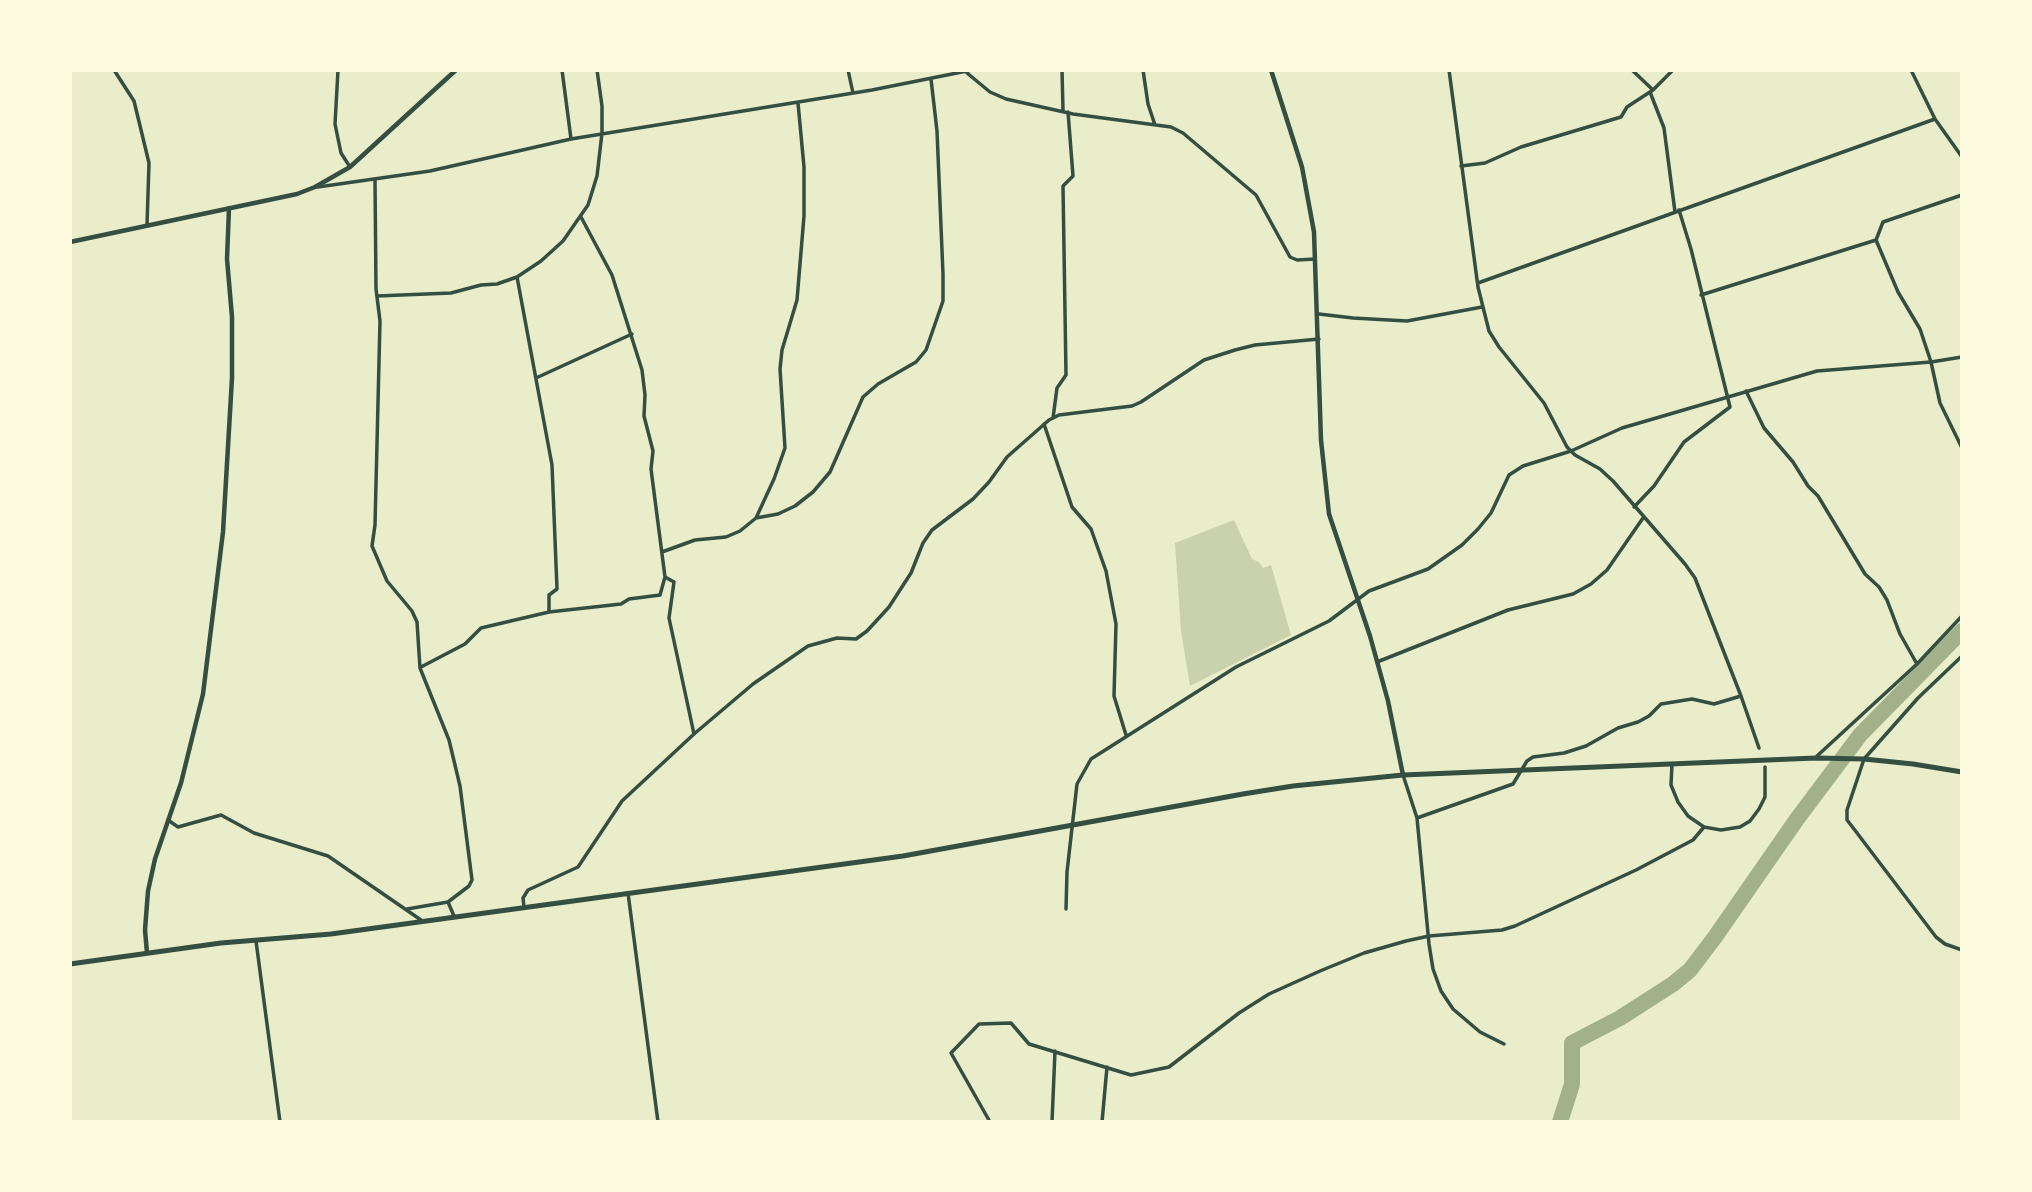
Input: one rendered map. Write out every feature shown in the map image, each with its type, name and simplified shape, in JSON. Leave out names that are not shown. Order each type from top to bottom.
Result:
[{"type":"main road","points":[[70,964],[147,953],[331,934],[903,856],[1255,792],[1403,775],[1816,758],[1862,759],[1962,772]]},
{"type":"street","points":[[114,70],[134,101],[149,163],[147,225]]},
{"type":"street","points":[[338,70],[335,124],[341,153],[349,167]]},
{"type":"street","points":[[70,242],[298,194],[316,187],[349,167],[456,70]]},
{"type":"street","points":[[562,70],[571,139]]},
{"type":"street","points":[[377,296],[450,293],[497,284],[517,277],[564,241],[589,205],[597,176],[602,106],[597,70]]},
{"type":"street","points":[[848,70],[853,93]]},
{"type":"street","points":[[316,187],[443,168],[602,133],[798,103],[972,70]]},
{"type":"street","points":[[1053,418],[1057,388],[1066,375],[1063,186],[1073,176],[1062,70]]},
{"type":"street","points":[[1143,70],[1148,104],[1155,125]]},
{"type":"street","points":[[1271,70],[1302,167],[1314,232],[1319,314],[1321,440],[1329,514],[1377,662],[1403,775],[1417,818],[1433,969],[1449,1004],[1480,1032],[1504,1044]]},
{"type":"street","points":[[1449,70],[1478,284],[1489,331],[1544,403],[1571,451],[1600,469],[1695,578],[1759,748]]},
{"type":"street","points":[[1632,70],[1651,91],[1664,128],[1677,211],[1691,249],[1730,407],[1684,442],[1654,486],[1634,507]]},
{"type":"street","points":[[1461,166],[1485,163],[1521,147],[1621,117],[1627,107],[1651,91],[1673,70]]},
{"type":"street","points":[[1911,70],[1936,119],[1962,158]]},
{"type":"street","points":[[966,72],[990,92],[1006,99],[1171,127],[1183,133],[1256,195],[1290,257],[1297,260],[1315,259]]},
{"type":"street","points":[[755,518],[778,514],[795,506],[813,492],[830,472],[863,397],[878,384],[916,362],[926,350],[943,301],[937,131],[931,79]]},
{"type":"street","points":[[662,552],[695,540],[726,537],[740,531],[755,518],[774,479],[785,448],[780,369],[782,350],[797,300],[804,216],[804,167],[798,103]]},
{"type":"street","points":[[1478,284],[1936,119]]},
{"type":"street","points":[[375,179],[377,296],[380,321],[375,525],[372,546],[380,569],[412,611],[416,622],[420,668],[449,740],[460,786],[472,880],[469,886],[448,902],[407,909]]},
{"type":"street","points":[[1962,195],[1883,222],[1876,240],[1898,292],[1920,330],[1931,362],[1940,403],[1962,448]]},
{"type":"street","points":[[147,953],[145,930],[148,891],[155,859],[181,783],[203,694],[223,532],[232,378],[232,317],[227,260],[229,208]]},
{"type":"street","points":[[420,668],[465,644],[481,628],[549,612],[621,604],[629,598],[660,595],[665,578],[651,469],[653,451],[644,416],[642,370],[612,275],[581,217]]},
{"type":"street","points":[[1701,295],[1876,240]]},
{"type":"street","points":[[517,277],[553,472],[557,589],[549,595],[549,612]]},
{"type":"street","points":[[1319,314],[1406,321],[1482,307]]},
{"type":"street","points":[[536,378],[632,334]]},
{"type":"street","points":[[524,907],[523,898],[527,890],[578,867],[622,801],[733,700],[808,646],[837,638],[856,639],[867,631],[889,607],[911,573],[932,530],[973,499],[1007,457],[1044,424],[1059,415],[1132,406],[1204,360],[1235,350],[1255,345],[1319,339]]},
{"type":"street","points":[[1066,909],[1067,872],[1077,784],[1091,759],[1236,667],[1329,621],[1369,591],[1428,569],[1462,545],[1491,513],[1509,475],[1523,466],[1571,451],[1622,428],[1817,371],[1962,357]]},
{"type":"street","points":[[1746,391],[1763,428],[1818,496],[1865,574],[1879,587],[1917,664]]},
{"type":"street","points":[[1044,424],[1072,507],[1095,536],[1106,571],[1116,624],[1114,696],[1126,735]]},
{"type":"street","points":[[1377,662],[1508,610],[1573,594],[1591,584],[1607,570],[1643,518]]},
{"type":"street","points":[[665,578],[674,582],[669,618],[694,734]]},
{"type":"street","points":[[1816,758],[1917,664],[1962,616]]},
{"type":"street","points":[[1962,656],[1917,698],[1862,759],[1847,820],[1936,937],[1945,944],[1962,950]]},
{"type":"street","points":[[1417,818],[1513,784],[1527,761],[1533,757],[1564,753],[1586,746],[1618,728],[1649,716],[1661,704],[1692,699],[1714,704],[1741,696]]},
{"type":"street","points":[[1672,762],[1671,785],[1678,803],[1688,816],[1712,830],[1730,830],[1750,821],[1765,797],[1765,767]]},
{"type":"street","points":[[168,820],[178,827],[220,815],[254,833],[328,856],[423,922]]},
{"type":"street","points":[[990,1122],[951,1053],[975,1027],[984,1023],[1011,1023],[1029,1044],[1131,1075],[1169,1067],[1269,994],[1364,953],[1429,936],[1502,930],[1515,926],[1693,840],[1703,827]]},
{"type":"street","points":[[628,893],[658,1122]]},
{"type":"street","points":[[448,902],[454,918]]},
{"type":"street","points":[[256,941],[280,1122]]},
{"type":"street","points":[[1052,1122],[1055,1051]]},
{"type":"street","points":[[1102,1122],[1107,1067]]},
{"type":"green space","points":[[1234,520],[1252,559],[1259,562],[1263,568],[1271,565],[1291,635],[1190,686],[1181,631],[1175,543]]},
{"type":"waterway","points":[[1560,1122],[1572,1084],[1572,1043],[1620,1018],[1690,970],[1860,735],[1962,631]]}]
